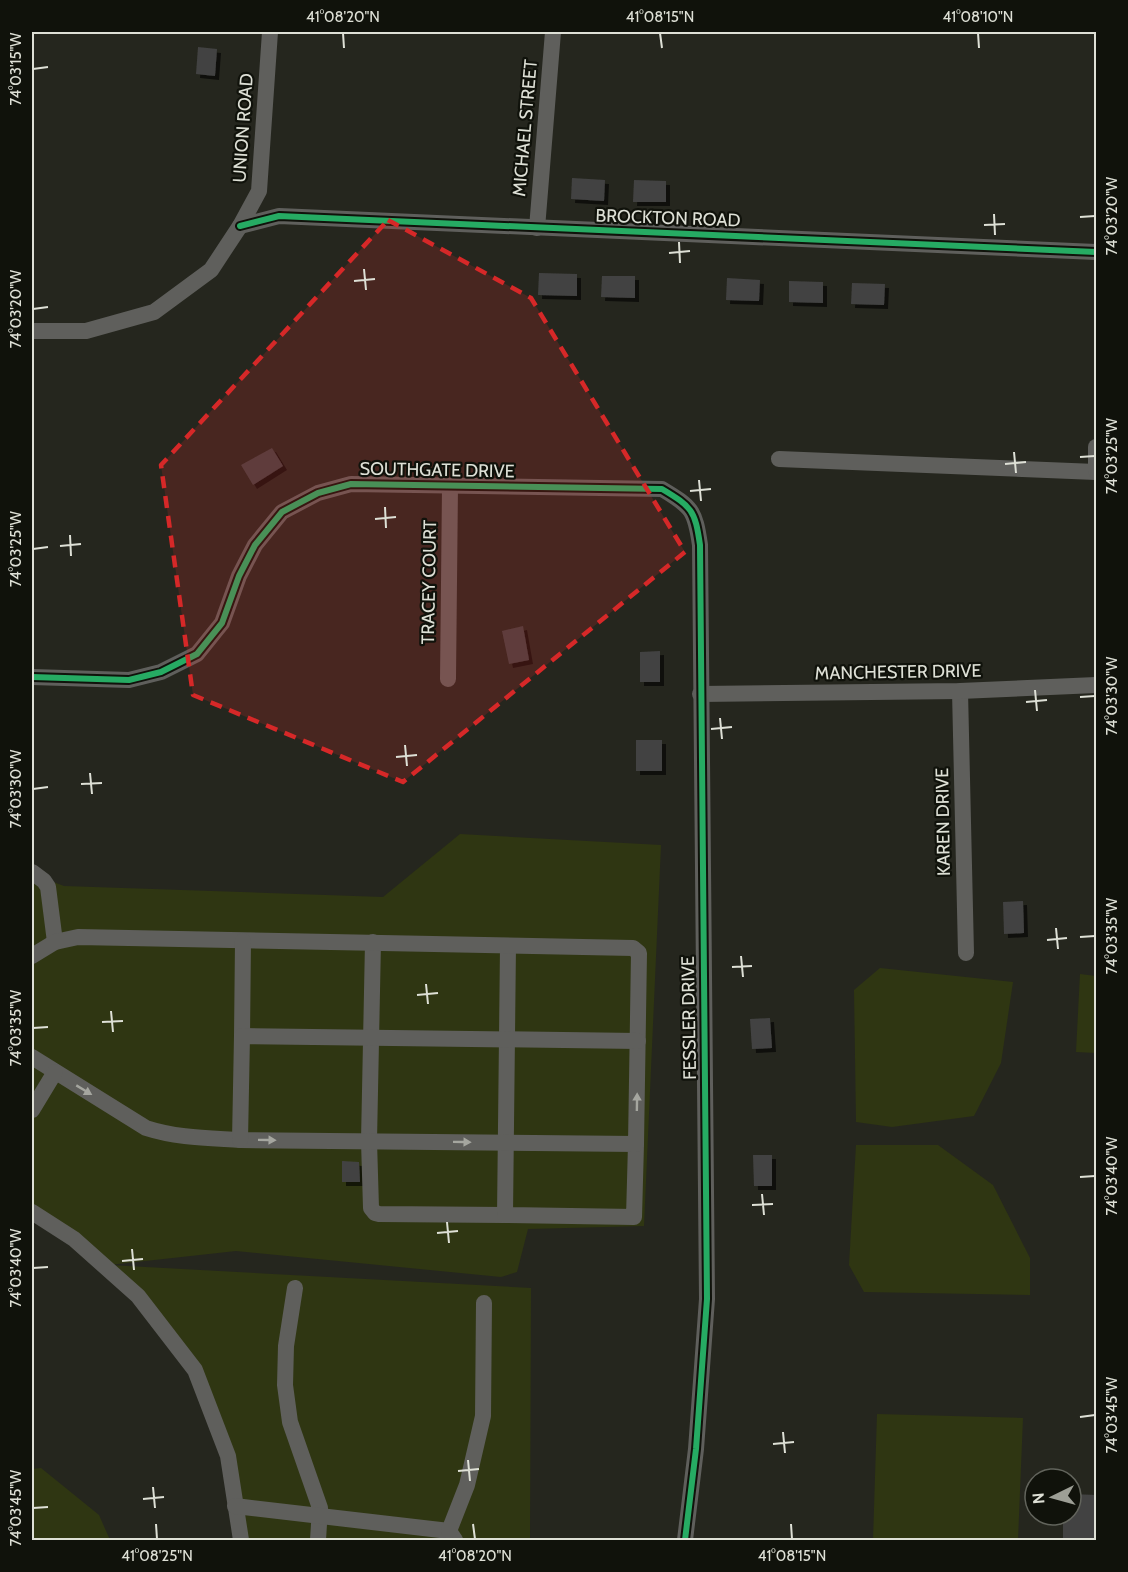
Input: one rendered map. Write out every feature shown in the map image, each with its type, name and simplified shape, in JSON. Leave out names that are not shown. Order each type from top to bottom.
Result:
[{"type":"street","name":"UNION ROAD","points":[[32,331],[86,331],[154,312],[211,270],[240,226],[259,191],[270,32]]},
{"type":"street","name":"MICHAEL STREET","points":[[537,228],[553,32]]},
{"type":"street","name":"BROCKTON ROAD","points":[[240,226],[279,216],[1096,252]]},
{"type":"street","points":[[778,459],[1096,471],[1096,447]]},
{"type":"street","name":"SOUTHGATE DRIVE","points":[[32,677],[129,680],[160,672],[197,654],[222,623],[239,576],[255,545],[282,512],[318,493],[351,484],[635,487],[662,489],[681,500]]},
{"type":"street","name":"TRACEY COURT","points":[[448,679],[450,486]]},
{"type":"street","name":"FESSLER DRIVE","points":[[681,500],[696,517],[700,545],[707,1299],[696,1449],[685,1540]]},
{"type":"street","name":"MANCHESTER DRIVE","points":[[700,694],[960,691],[1096,685]]},
{"type":"street","name":"KAREN DRIVE","points":[[960,691],[966,953]]},
{"type":"street","points":[[32,872],[48,887],[55,942]]},
{"type":"street","points":[[32,956],[55,942],[78,937],[373,942],[633,948],[639,953],[634,1217],[375,1213],[371,1208],[369,1141],[373,942]]},
{"type":"street","points":[[240,1140],[243,941]]},
{"type":"street","points":[[505,1215],[508,946]]},
{"type":"street","points":[[242,1036],[638,1041]]},
{"type":"street","points":[[32,1060],[146,1128],[184,1137],[240,1140],[636,1144]]},
{"type":"street","points":[[32,1110],[55,1072]]},
{"type":"street","points":[[32,1212],[74,1239],[138,1296],[195,1370],[228,1456],[241,1540]]},
{"type":"street","points":[[295,1288],[286,1346],[285,1385],[290,1422],[320,1508],[318,1540]]},
{"type":"street","points":[[235,1506],[319,1515],[452,1536],[483,1416],[484,1303]]},
{"type":"highlighted area","points":[[388,220],[531,298],[685,552],[403,782],[193,695],[161,465]]},
{"type":"green space","points":[[460,834],[661,845],[644,1226],[528,1229],[517,1272],[501,1277],[236,1251],[109,1265],[531,1288],[530,1540],[241,1540],[228,1456],[195,1370],[138,1296],[32,1212],[32,874],[64,886],[383,897]]},
{"type":"green space","points":[[880,968],[1013,982],[1001,1063],[974,1116],[892,1127],[856,1122],[854,990]]},
{"type":"green space","points":[[1080,974],[1096,976],[1096,1053],[1076,1052]]},
{"type":"green space","points":[[856,1145],[938,1145],[993,1185],[1030,1258],[1030,1295],[864,1292],[849,1265]]},
{"type":"green space","points":[[877,1414],[1023,1418],[1018,1540],[873,1540]]},
{"type":"green space","points":[[41,1468],[99,1515],[110,1540],[32,1540],[32,1469]]},
{"type":"building","points":[[198,47],[217,49],[215,76],[196,74]]},
{"type":"building","points":[[572,178],[605,180],[604,201],[571,199]]},
{"type":"building","points":[[634,180],[666,181],[666,202],[633,202]]},
{"type":"building","points":[[539,273],[577,274],[577,296],[538,295]]},
{"type":"building","points":[[602,276],[635,276],[635,298],[601,297]]},
{"type":"building","points":[[727,278],[760,280],[759,301],[726,300]]},
{"type":"building","points":[[789,281],[823,282],[823,303],[789,302]]},
{"type":"building","points":[[852,283],[885,284],[884,305],[851,304]]},
{"type":"building","points":[[272,448],[283,466],[253,485],[241,465]]},
{"type":"building","points":[[523,626],[529,660],[509,664],[502,631]]},
{"type":"building","points":[[660,651],[660,682],[640,682],[640,652]]},
{"type":"building","points":[[636,740],[662,740],[662,771],[636,771]]},
{"type":"building","points":[[1023,901],[1024,933],[1004,934],[1003,902]]},
{"type":"building","points":[[770,1018],[772,1048],[752,1049],[750,1019]]},
{"type":"building","points":[[753,1155],[772,1155],[772,1186],[754,1186]]},
{"type":"building","points":[[342,1161],[359,1162],[360,1182],[342,1182]]},
{"type":"building","points":[[1083,1494],[1096,1495],[1096,1540],[1063,1540],[1063,1527],[1083,1527]]},
{"type":"cycle path","points":[[240,226],[279,216],[1096,252]]},
{"type":"cycle path","points":[[32,677],[129,680],[161,672],[197,654],[222,623],[239,576],[255,545],[282,512],[318,493],[351,484],[662,489],[686,505],[694,517],[700,545],[707,1299],[696,1449],[685,1540]]}]
